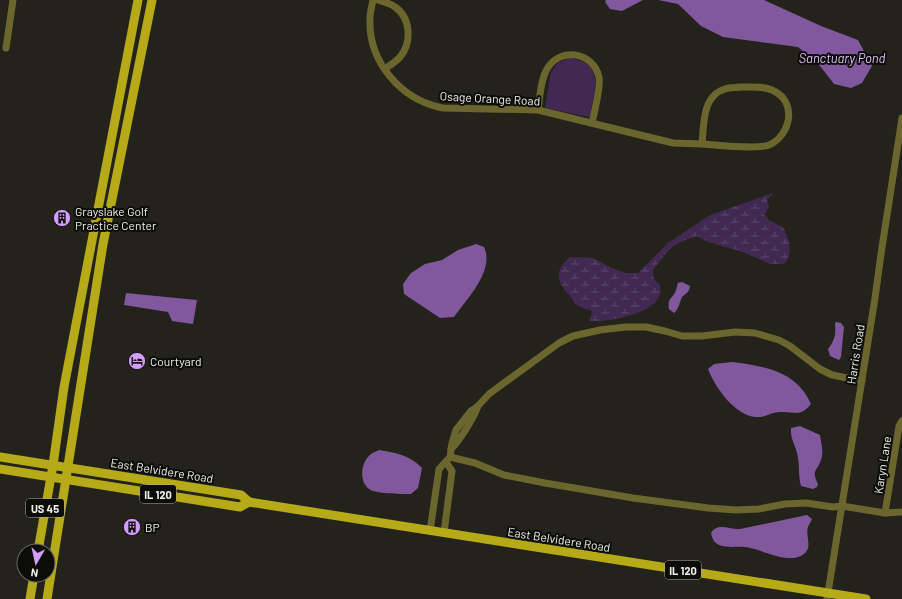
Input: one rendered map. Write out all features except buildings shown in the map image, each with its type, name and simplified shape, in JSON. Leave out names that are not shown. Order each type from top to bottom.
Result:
[{"type":"main road","name":"US 45","points":[[39,543],[66,372],[138,0]]},
{"type":"main road","name":"US 45","points":[[47,599],[103,244],[152,0]]},
{"type":"main road","name":"East Belvidere Road","points":[[0,456],[241,495],[248,502],[827,596],[866,599]]},
{"type":"main road","name":"IL 120","points":[[0,469],[66,479]]},
{"type":"main road","name":"East Belvidere Road","points":[[66,479],[240,507],[248,502]]},
{"type":"main road","points":[[30,599],[33,583]]},
{"type":"street","points":[[6,48],[13,0]]},
{"type":"street","name":"Osage Orange Road","points":[[374,0],[370,18],[373,44],[385,69],[394,82],[419,101],[430,106],[443,108],[538,110],[674,143],[762,147],[779,139],[787,128],[789,111],[782,97],[775,91],[741,87],[725,89],[715,93],[706,107],[702,144]]},
{"type":"street","points":[[378,0],[394,6],[401,12],[408,28],[408,40],[404,50],[400,57],[385,69]]},
{"type":"street","points":[[538,110],[543,79],[552,62],[558,57],[568,54],[578,55],[591,62],[596,68],[600,79],[592,123]]},
{"type":"street","name":"Harris Road","points":[[827,596],[862,381],[902,118]]},
{"type":"street","points":[[430,531],[439,469],[457,444],[475,414],[478,406],[489,394],[559,343],[571,337],[590,332],[626,327],[646,327],[665,330],[682,336],[702,336],[736,332],[755,333],[779,340],[790,346],[820,369],[832,375],[862,381]]},
{"type":"street","name":"Karyn Lane","points":[[885,513],[899,426],[902,421]]},
{"type":"street","points":[[449,456],[475,463],[504,475],[633,498],[708,508],[736,510],[759,509],[785,504],[806,503],[833,507],[842,506],[885,513],[902,512]]},
{"type":"street","points":[[444,533],[452,471],[449,456]]},
{"type":"green space","points":[[570,58],[581,61],[589,66],[593,72],[595,88],[590,117],[545,108],[551,72],[558,63]]},
{"type":"green space","points":[[773,193],[767,200],[769,207],[764,214],[770,221],[783,227],[787,236],[790,251],[784,264],[770,264],[743,252],[708,242],[697,236],[681,242],[671,248],[653,270],[654,279],[660,285],[660,293],[656,301],[649,307],[640,312],[618,319],[597,321],[589,321],[592,311],[576,304],[560,282],[559,272],[561,267],[570,257],[593,258],[612,268],[626,273],[638,273],[668,243],[710,215]]},
{"type":"water","points":[[606,0],[643,0],[622,11],[610,9],[605,2]]},
{"type":"water","name":"Sanctuary Pond","points":[[658,0],[764,0],[821,26],[858,40],[872,66],[862,83],[851,88],[834,84],[820,66],[798,47],[723,37],[701,26],[678,4]]},
{"type":"water","points":[[476,244],[484,247],[486,265],[483,275],[454,317],[440,318],[404,294],[403,284],[411,273],[425,264],[442,260],[458,250]]},
{"type":"water","points":[[682,282],[690,286],[690,288],[682,297],[678,308],[674,313],[669,309],[669,302],[675,293],[678,283]]},
{"type":"water","points":[[126,293],[197,300],[193,324],[172,321],[168,312],[124,305]]},
{"type":"water","points":[[836,322],[841,323],[844,327],[841,357],[839,360],[830,356],[828,349],[834,337]]},
{"type":"water","points":[[732,362],[767,368],[788,377],[805,393],[811,404],[803,411],[797,413],[777,412],[756,417],[741,412],[733,406],[721,392],[708,369],[714,364]]},
{"type":"water","points":[[800,426],[820,435],[822,457],[815,471],[818,484],[817,487],[813,489],[801,486],[800,482],[798,457],[792,438],[791,428]]},
{"type":"water","points":[[379,450],[408,457],[422,468],[418,488],[411,494],[397,494],[382,493],[368,488],[365,485],[362,476],[363,465],[369,456]]},
{"type":"water","points":[[807,515],[812,519],[807,530],[808,548],[804,554],[798,557],[782,557],[751,548],[722,546],[715,542],[711,533],[720,527],[740,529]]},
{"type":"place","name":"Grayslake Golf Practice Center","points":[[62,218]]},
{"type":"place","name":"Courtyard","points":[[137,361]]},
{"type":"place","name":"BP","points":[[132,527]]}]
